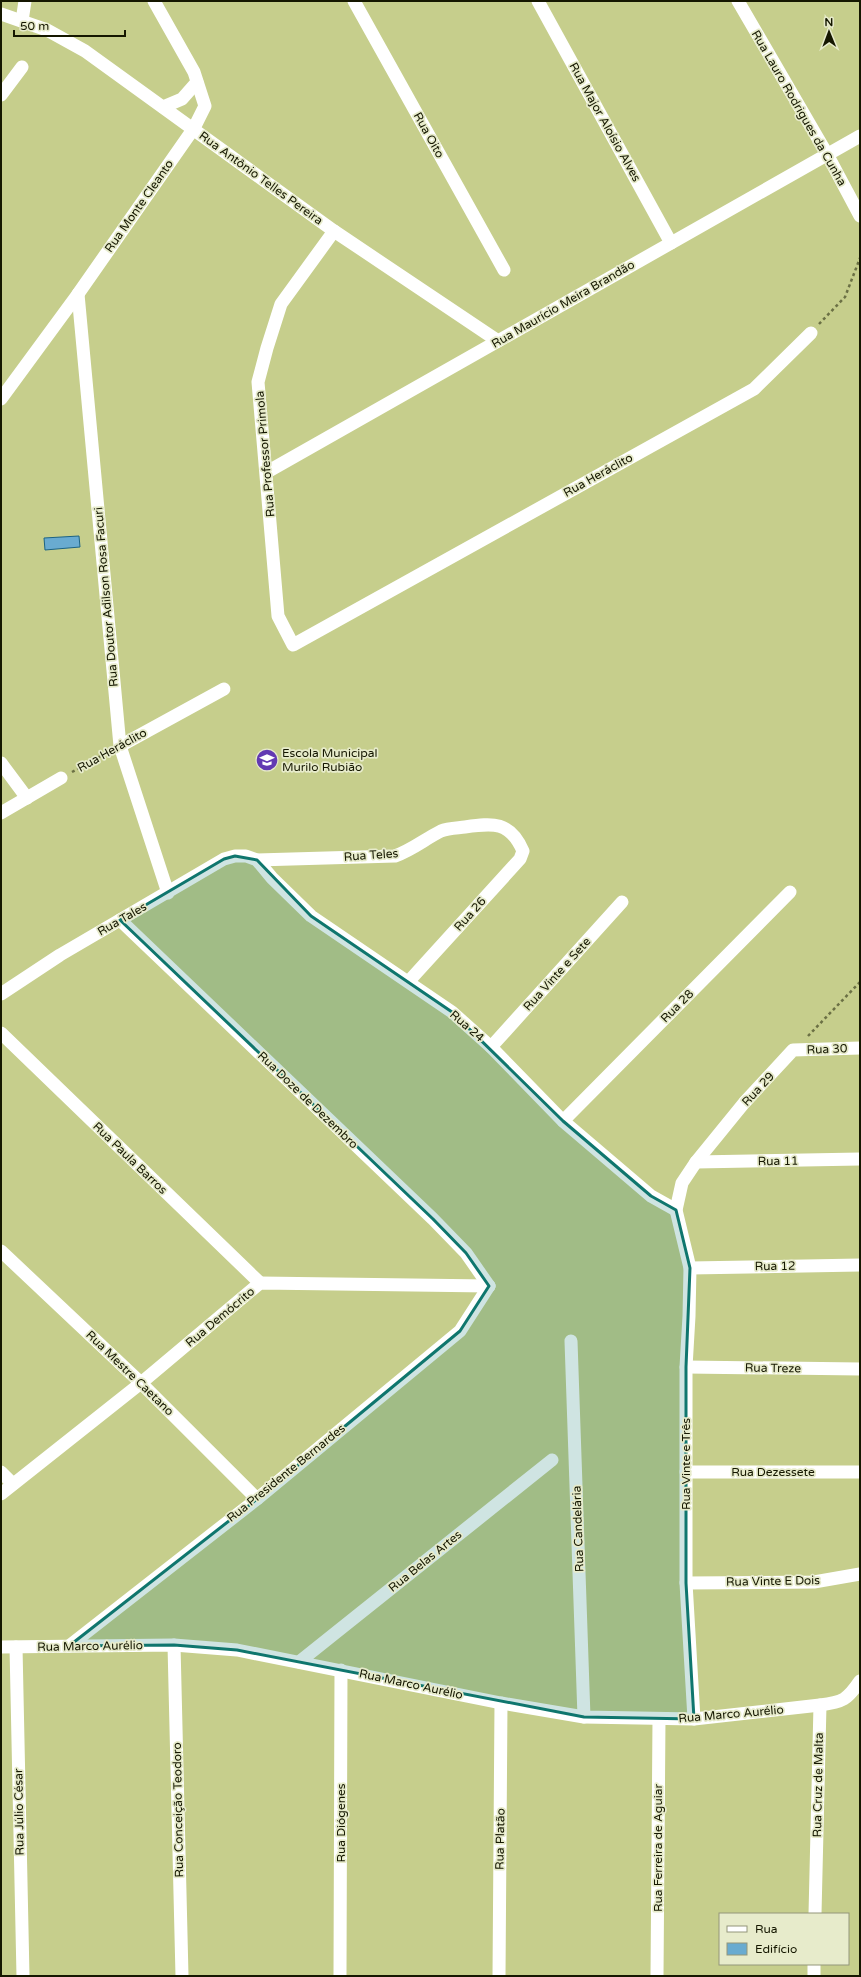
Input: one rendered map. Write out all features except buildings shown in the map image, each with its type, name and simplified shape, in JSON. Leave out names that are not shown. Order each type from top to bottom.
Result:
[{"type":"street","points":[[22,21],[25,1]]},
{"type":"street","name":"Rua Monte Cleanto","points":[[1,399],[78,294],[194,128],[205,106],[194,72],[154,1]]},
{"type":"street","name":"Rua Oito","points":[[354,1],[504,270]]},
{"type":"street","name":"Rua Major Aloísio Alves","points":[[538,1],[671,243]]},
{"type":"street","name":"Rua Lauro Rodrigues da Cunha","points":[[738,1],[827,154],[860,216]]},
{"type":"street","name":"Rua Antônio Telles Pereira","points":[[1,14],[47,30],[85,51],[194,128],[334,231],[498,341]]},
{"type":"street","points":[[1,96],[22,67]]},
{"type":"street","points":[[163,107],[182,99],[198,82]]},
{"type":"street","name":"Rua Maurício Meira Brandão","points":[[267,472],[860,136]]},
{"type":"street","name":"Rua Professor Primola","points":[[293,645],[278,616],[267,472],[258,382],[281,304],[334,231]]},
{"type":"street","name":"Rua Doutor Adilson Rosa Facuri","points":[[78,294],[120,746],[168,893]]},
{"type":"street","name":"Rua Heráclito","points":[[293,645],[754,389],[811,333]]},
{"type":"street","name":"Rua Heráclito","points":[[120,746],[224,689]]},
{"type":"street","points":[[1,763],[27,798]]},
{"type":"street","points":[[1,813],[61,778]]},
{"type":"street","name":"Rua Teles","points":[[252,858],[395,856],[406,852],[442,831],[487,824],[503,827],[520,843]]},
{"type":"street","name":"Rua 26","points":[[409,981],[520,859],[523,851],[520,843]]},
{"type":"street","name":"Rua Tales","points":[[1,994],[60,954],[168,893],[224,859],[235,856],[252,858]]},
{"type":"street","name":"Rua 24","points":[[252,858],[311,916],[409,981],[452,1012],[491,1047],[563,1121],[651,1196],[676,1210]]},
{"type":"street","name":"Rua 28","points":[[563,1121],[790,892]]},
{"type":"street","name":"Rua Vinte e Sete","points":[[491,1047],[622,902]]},
{"type":"street","name":"Rua Doze de Dezembro","points":[[120,920],[433,1219],[466,1253],[489,1286]]},
{"type":"street","name":"Rua Paula Barros","points":[[1,1033],[260,1283]]},
{"type":"street","name":"Rua 30","points":[[793,1050],[860,1048]]},
{"type":"street","name":"Rua 29","points":[[676,1210],[682,1183],[696,1162],[744,1103],[793,1050]]},
{"type":"street","name":"Rua 11","points":[[696,1162],[860,1159]]},
{"type":"street","name":"Rua Vinte e Três","points":[[676,1210],[690,1268],[686,1368],[686,1583],[694,1719]]},
{"type":"street","name":"Rua Mestre Caetano","points":[[1,1250],[141,1383],[256,1499]]},
{"type":"street","name":"Rua 12","points":[[690,1268],[860,1265]]},
{"type":"street","name":"Rua Demócrito","points":[[1,1494],[141,1383],[260,1283],[489,1286]]},
{"type":"street","name":"Rua Presidente Bernardes","points":[[69,1646],[256,1499],[460,1331],[489,1286]]},
{"type":"street","name":"Rua Candelária","points":[[571,1341],[584,1717]]},
{"type":"street","name":"Rua Treze","points":[[686,1368],[860,1369]]},
{"type":"street","name":"Rua Belas Artes","points":[[299,1662],[552,1460]]},
{"type":"street","points":[[1,1472],[13,1484]]},
{"type":"street","name":"Rua Dezessete","points":[[686,1472],[860,1472]]},
{"type":"street","name":"Rua Vinte E Dois","points":[[686,1583],[814,1582],[860,1574]]},
{"type":"street","name":"Rua Marco Aurélio","points":[[1,1647],[174,1645],[237,1650],[501,1703],[584,1717],[694,1719],[820,1705]]},
{"type":"street","name":"Rua Conceição Teodoro","points":[[174,1645],[182,1976]]},
{"type":"street","name":"Rua Júlio César","points":[[16,1647],[23,1976]]},
{"type":"street","name":"Rua Diógenes","points":[[340,1976],[341,1670]]},
{"type":"street","points":[[820,1705],[839,1703],[850,1695],[860,1681]]},
{"type":"street","name":"Rua Platão","points":[[498,1976],[501,1703]]},
{"type":"street","name":"Rua Cruz de Malta","points":[[815,1913],[820,1705]]},
{"type":"street","name":"Rua Ferreira de Aguiar","points":[[657,1976],[659,1719]]},
{"type":"street","points":[[814,1965],[814,1976]]},
{"type":"path","points":[[811,333],[845,297],[860,258]]},
{"type":"path","name":"Rua Heráclito","points":[[61,778],[120,746]]},
{"type":"path","points":[[793,1050],[860,982]]},
{"type":"highlighted area","points":[[235,856],[257,860],[311,916],[452,1012],[563,1121],[651,1196],[676,1210],[690,1268],[686,1367],[686,1583],[694,1719],[584,1717],[237,1650],[174,1645],[69,1646],[257,1499],[460,1331],[489,1286],[466,1253],[433,1219],[120,920],[224,859]]},
{"type":"place","name":"Escola Municipal Murilo Rubião","points":[[267,760]]}]
